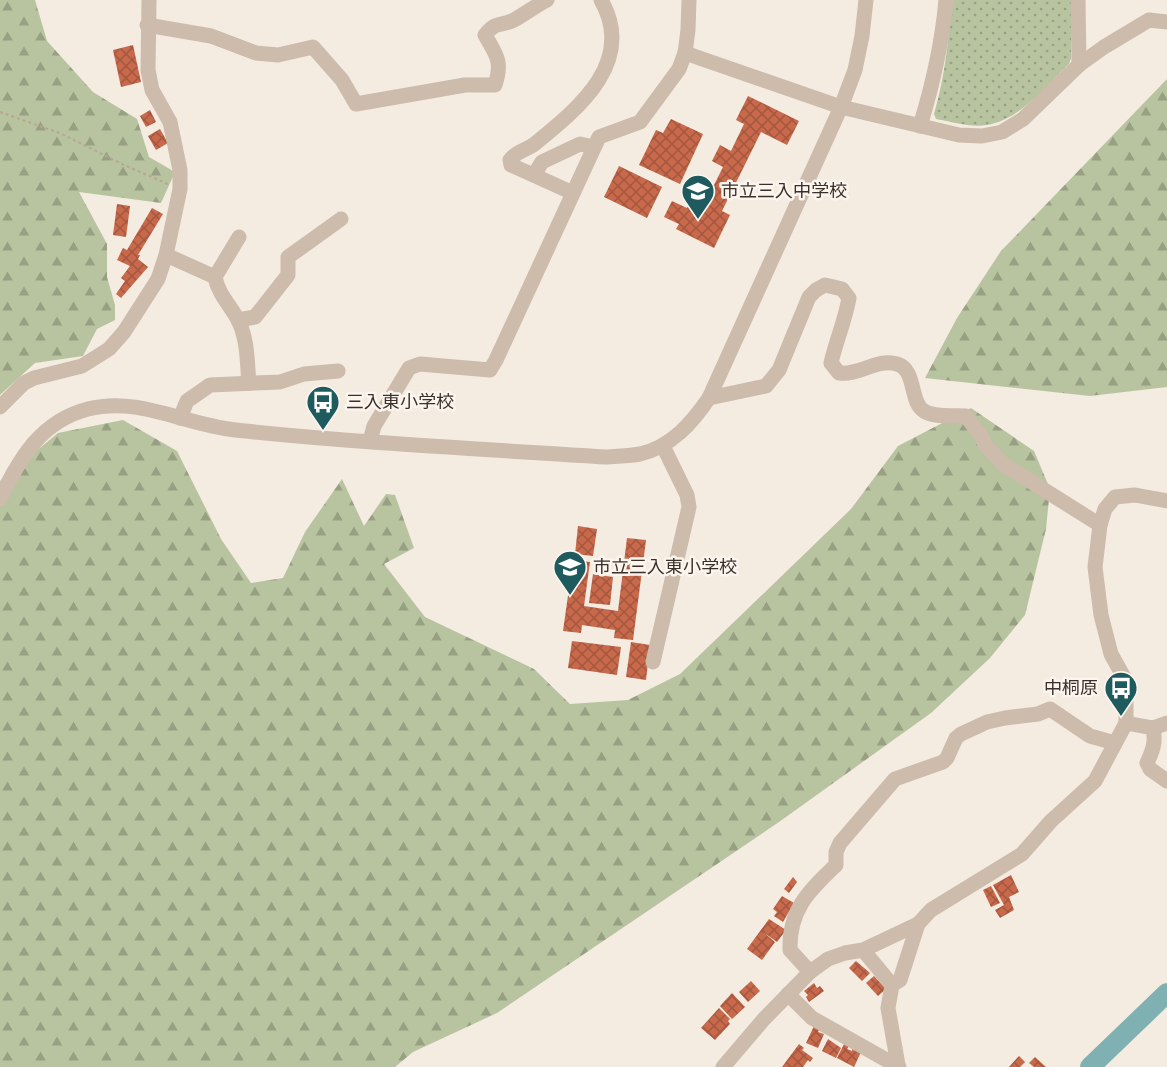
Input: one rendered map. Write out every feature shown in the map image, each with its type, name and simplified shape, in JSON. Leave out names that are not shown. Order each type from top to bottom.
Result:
[{"type":"street","points":[[0,407],[24,383],[34,378],[82,366],[109,349],[124,332],[153,287],[166,255],[180,189],[180,170],[170,122],[152,90],[148,70],[149,0]]},
{"type":"street","points":[[147,25],[210,36],[256,53],[278,55],[313,47],[342,80],[356,104],[465,85],[495,85],[500,69],[496,55],[485,35],[493,25],[513,21],[530,8],[547,0]]},
{"type":"street","points":[[573,194],[511,165],[510,160],[514,154],[534,145],[585,100],[607,69],[612,33],[601,0]]},
{"type":"street","points":[[370,441],[374,426],[410,368],[420,364],[490,370],[599,137],[640,122],[679,69],[685,53],[689,0],[697,0]]},
{"type":"street","points":[[0,499],[25,452],[42,432],[61,419],[87,409],[114,405],[147,409],[232,430],[370,441],[606,457],[640,454],[663,446],[685,429],[709,398],[842,107],[855,70],[862,36],[866,0],[858,0]]},
{"type":"street","points":[[920,126],[932,87],[943,35],[946,0]]},
{"type":"street","points":[[1078,0],[1079,65]]},
{"type":"street","points":[[685,53],[842,107],[959,135],[982,136],[1002,132],[1023,120],[1079,65],[1104,47],[1149,20],[1167,22]]},
{"type":"street","points":[[534,176],[542,162],[580,144],[594,147]]},
{"type":"street","points":[[238,320],[255,317],[288,275],[288,257],[341,219]]},
{"type":"street","points":[[239,237],[215,277],[217,287],[238,320],[246,342],[249,383]]},
{"type":"street","points":[[166,255],[215,277]]},
{"type":"street","points":[[709,398],[766,386],[779,370],[809,297],[825,285],[842,289],[849,298],[846,317],[836,341],[831,363],[839,373],[849,375],[884,362],[900,365],[909,375],[920,408],[936,416],[948,414],[966,416],[986,446],[1003,464],[1100,525]]},
{"type":"street","points":[[180,418],[187,401],[210,385],[280,382],[304,374],[338,371]]},
{"type":"street","points":[[653,662],[689,507],[687,495],[663,446]]},
{"type":"street","points":[[723,1067],[810,972],[828,959],[863,950],[918,924],[931,910],[1022,854],[1051,821],[1095,781],[1126,723],[1125,681],[1111,654],[1101,615],[1095,567],[1100,525],[1105,509],[1115,497],[1135,495],[1167,501]]},
{"type":"street","points":[[810,972],[790,950],[793,920],[810,890],[836,865],[836,852],[840,843],[895,778],[943,762],[956,738],[987,722],[1005,717],[1038,714],[1050,709],[1090,736],[1115,742]]},
{"type":"street","points":[[1126,723],[1160,725],[1147,763],[1150,769],[1167,781]]},
{"type":"street","points":[[899,1066],[888,1008],[892,985],[900,980],[918,924]]},
{"type":"street","points":[[863,950],[892,985]]},
{"type":"street","points":[[788,994],[812,1018],[899,1066]]},
{"type":"path","points":[[0,112],[62,134],[124,165],[180,189]]},
{"type":"green space","points":[[0,0],[35,0],[47,41],[93,92],[137,119],[149,157],[175,172],[161,203],[79,192],[107,244],[107,277],[115,305],[115,320],[97,329],[83,356],[35,363],[0,395]]},
{"type":"green space","points":[[951,0],[1071,0],[1071,58],[1069,64],[1031,101],[999,122],[975,126],[936,119],[934,114],[946,58]]},
{"type":"green space","points":[[1167,79],[1167,387],[1090,396],[925,378],[957,318],[1001,251]]},
{"type":"green space","points":[[971,408],[1034,451],[1050,489],[1046,529],[1025,615],[990,658],[931,713],[779,822],[497,1013],[413,1052],[395,1067],[0,1067],[0,481],[58,433],[123,420],[177,451],[221,539],[251,583],[283,578],[305,532],[342,479],[364,526],[386,494],[395,495],[414,548],[384,564],[425,617],[534,669],[570,704],[628,700],[680,674],[851,509],[898,446]]},
{"type":"building","points":[[133,45],[141,82],[121,87],[113,50]]},
{"type":"building","points":[[748,96],[799,121],[787,145],[761,132],[722,211],[730,215],[714,248],[676,229],[679,224],[664,217],[672,201],[687,208],[693,196],[705,203],[723,167],[712,161],[720,145],[731,151],[744,124],[736,120]]},
{"type":"building","points":[[150,110],[156,122],[146,127],[140,116]]},
{"type":"building","points":[[671,119],[703,134],[680,184],[639,165],[656,130],[663,133]]},
{"type":"building","points":[[160,129],[168,143],[156,150],[148,136]]},
{"type":"building","points":[[619,166],[662,187],[647,218],[604,197]]},
{"type":"building","points":[[117,204],[130,206],[126,237],[113,235]]},
{"type":"building","points":[[152,208],[163,214],[138,255],[140,255],[138,259],[148,267],[121,298],[116,294],[125,281],[121,278],[130,266],[117,260],[123,248],[127,250]]},
{"type":"building","points":[[578,526],[597,529],[593,556],[575,554]]},
{"type":"building","points":[[627,538],[646,540],[633,640],[614,638],[615,630],[582,625],[581,633],[563,631],[573,560],[590,562],[584,606],[618,611]]},
{"type":"building","points":[[593,574],[613,577],[610,605],[589,603]]},
{"type":"building","points":[[572,641],[621,647],[617,675],[568,668]]},
{"type":"building","points":[[631,642],[650,645],[646,680],[626,677]]},
{"type":"building","points":[[1011,875],[1019,892],[1009,897],[1014,910],[1000,918],[995,910],[1004,905],[993,885]]},
{"type":"building","points":[[793,877],[797,882],[789,893],[784,889]]},
{"type":"building","points":[[991,886],[1000,903],[991,907],[983,890]]},
{"type":"building","points":[[782,896],[794,903],[783,922],[774,916],[777,912],[773,909]]},
{"type":"building","points":[[769,919],[786,930],[777,942],[763,932],[775,942],[762,960],[747,949]]},
{"type":"building","points":[[856,961],[870,973],[862,981],[849,968]]},
{"type":"building","points":[[874,976],[886,989],[878,996],[866,983]]},
{"type":"building","points":[[751,981],[760,991],[748,1002],[739,992]]},
{"type":"building","points":[[814,983],[817,988],[820,986],[824,991],[809,1002],[806,997],[808,995],[804,991]]},
{"type":"building","points":[[732,993],[745,1007],[732,1019],[720,1006]]},
{"type":"building","points":[[719,1008],[730,1019],[728,1021],[730,1024],[715,1040],[701,1028]]},
{"type":"building","points":[[814,1026],[820,1028],[818,1032],[824,1034],[818,1048],[806,1043]]},
{"type":"building","points":[[828,1039],[841,1048],[836,1058],[822,1051]]},
{"type":"building","points":[[799,1044],[804,1048],[802,1050],[813,1058],[810,1062],[808,1060],[803,1067],[782,1067]]},
{"type":"building","points":[[844,1044],[849,1046],[847,1049],[852,1051],[853,1048],[861,1052],[854,1067],[837,1058]]},
{"type":"building","points":[[1019,1056],[1025,1062],[1020,1067],[1009,1067]]},
{"type":"building","points":[[1035,1057],[1046,1067],[1034,1067],[1029,1063]]},
{"type":"waterway","points":[[1090,1067],[1167,993]]},
{"type":"place","name":"市立三入中学校","points":[[698,220]]},
{"type":"place","name":"三入東小学校","points":[[323,431]]},
{"type":"place","name":"市立三入東小学校","points":[[570,596]]},
{"type":"place","name":"中桐原","points":[[1121,717]]}]
